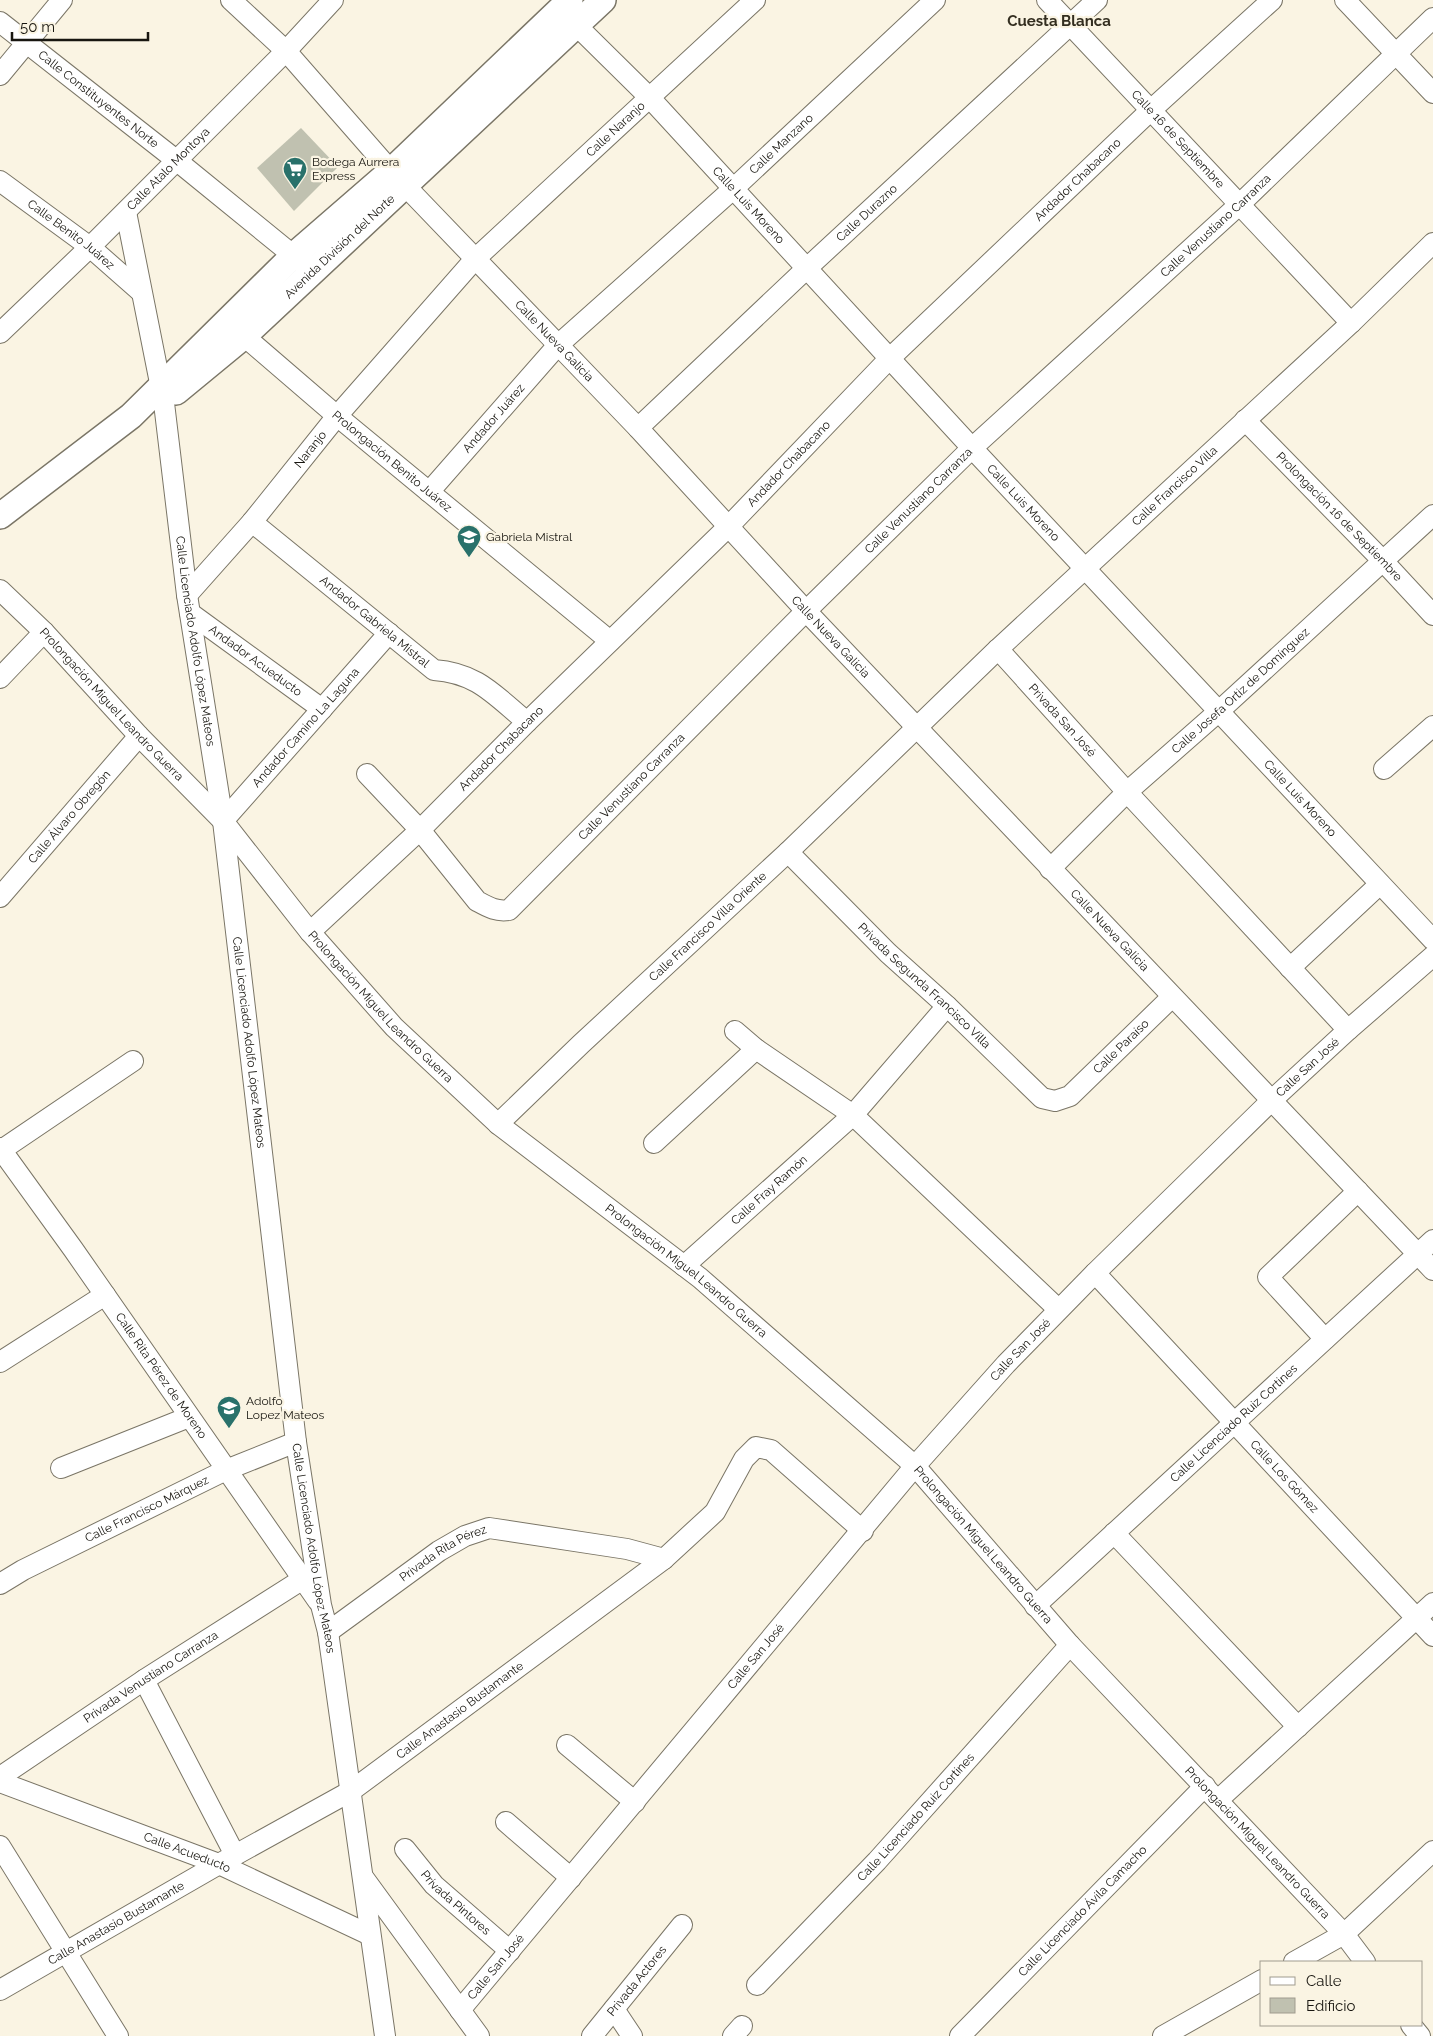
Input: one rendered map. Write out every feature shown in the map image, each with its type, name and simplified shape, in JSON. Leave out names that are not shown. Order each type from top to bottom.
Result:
[{"type":"street","points":[[0,75],[62,0]]},
{"type":"street","name":"Calle Nueva Galicia","points":[[231,0],[286,51],[398,178],[638,428],[917,729],[1433,1270]]},
{"type":"street","name":"Calle Atalo Montoya","points":[[0,334],[126,212],[286,51],[333,0]]},
{"type":"street","name":"Avenida División del Norte","points":[[162,395],[303,263],[398,178],[566,8],[603,0]]},
{"type":"street","name":"Calle Naranjo","points":[[475,258],[755,0]]},
{"type":"street","name":"Calle Manzano","points":[[558,345],[733,189],[935,0]]},
{"type":"street","name":"Calle 16 de Septiembre","points":[[1047,0],[1351,323]]},
{"type":"street","name":"Calle Durazno","points":[[638,428],[806,269],[1097,0]]},
{"type":"street","name":"Andador Chabacano","points":[[310,932],[420,830],[527,722],[728,527],[889,359],[1151,110],[1272,0]]},
{"type":"street","points":[[1345,0],[1433,93]]},
{"type":"street","name":"Calle Luis Moreno","points":[[566,8],[889,359],[1433,940]]},
{"type":"street","name":"Calle Venustiano Carranza","points":[[420,830],[477,901],[488,908],[500,911],[508,910],[806,611],[972,448],[1240,204],[1433,18]]},
{"type":"street","name":"Calle Constituyentes Norte","points":[[0,22],[176,160],[303,263]]},
{"type":"street","name":"Calle Benito Juárez","points":[[0,180],[90,248],[140,291]]},
{"type":"street","name":"Calle Licenciado Adolfo López Mateos","points":[[126,212],[140,291],[162,395],[189,604],[223,821],[296,1442],[321,1605],[328,1632],[385,2036]]},
{"type":"street","name":"Calle Francisco Villa","points":[[917,729],[998,649],[1351,323],[1433,243]]},
{"type":"street","name":"Naranjo","points":[[189,604],[337,416],[475,258]]},
{"type":"street","name":"Avenida División del Norte","points":[[0,516],[130,416],[244,336],[303,263]]},
{"type":"street","name":"Prolongación Benito Juárez","points":[[244,336],[337,416],[610,641]]},
{"type":"street","name":"Andador Juárez","points":[[429,492],[558,345]]},
{"type":"street","name":"Prolongación 16 de Septiembre","points":[[1245,420],[1433,615]]},
{"type":"street","name":"Calle Josefa Ortiz de Domínguez","points":[[1050,869],[1127,792],[1218,712],[1433,515]]},
{"type":"street","name":"Andador Gabriela Mistral","points":[[252,522],[434,670],[452,671],[476,680],[527,722]]},
{"type":"street","name":"Prolongación Miguel Leandro Guerra","points":[[0,590],[44,632],[139,736],[223,821],[310,932],[394,1027],[498,1124],[684,1266],[915,1466],[1070,1645],[1344,1934],[1364,1961]]},
{"type":"street","name":"Andador Acueducto","points":[[189,604],[322,709]]},
{"type":"street","points":[[0,678],[44,632]]},
{"type":"street","name":"Andador Camino La Laguna","points":[[223,821],[390,633]]},
{"type":"street","name":"Privada San José","points":[[998,649],[1127,792]]},
{"type":"street","points":[[1384,769],[1433,726]]},
{"type":"street","name":"Calle Francisco Villa Oriente","points":[[498,1124],[917,729]]},
{"type":"street","name":"Calle Álvaro Obregón","points":[[4,883],[139,736]]},
{"type":"street","points":[[367,774],[420,830]]},
{"type":"street","points":[[1127,792],[1348,1030]]},
{"type":"street","name":"Privada Segunda Francisco Villa","points":[[788,852],[888,953],[947,1006],[1042,1098],[1056,1101],[1070,1096]]},
{"type":"street","points":[[1290,968],[1380,884]]},
{"type":"street","name":"Calle San José","points":[[460,2010],[863,1531],[915,1466],[1006,1364],[1095,1273],[1271,1101],[1348,1030],[1433,956]]},
{"type":"street","name":"Calle Paraíso","points":[[1070,1096],[1172,997]]},
{"type":"street","name":"Calle Fray Ramón","points":[[684,1266],[853,1115],[947,1006]]},
{"type":"street","name":"Calle San José","points":[[735,1031],[756,1049],[853,1115],[1058,1310]]},
{"type":"street","points":[[654,1143],[756,1049]]},
{"type":"street","points":[[1,1150],[133,1062]]},
{"type":"street","name":"Calle Rita Pérez de Moreno","points":[[1,1150],[105,1295],[321,1605]]},
{"type":"street","points":[[1325,1338],[1268,1277],[1358,1191]]},
{"type":"street","name":"Calle Licenciado Ruiz Cortines","points":[[1035,1606],[1433,1240]]},
{"type":"street","name":"Calle Los Gómez","points":[[1095,1273],[1433,1636]]},
{"type":"street","points":[[0,1362],[105,1295]]},
{"type":"street","points":[[61,1468],[189,1417]]},
{"type":"street","name":"Calle Francisco Márquez","points":[[0,1584],[23,1570],[226,1470],[296,1442]]},
{"type":"street","name":"Calle Anastasio Bustamante","points":[[0,1990],[351,1791],[664,1559],[715,1512],[744,1459],[756,1447],[771,1450],[863,1531]]},
{"type":"street","name":"Privada Rita Pérez","points":[[328,1632],[439,1551],[465,1536],[489,1528],[627,1549],[664,1559]]},
{"type":"street","points":[[1114,1533],[1298,1727]]},
{"type":"street","name":"Privada Venustiano Carranza","points":[[0,1777],[144,1680],[303,1579]]},
{"type":"street","name":"Calle Licenciado Ávila Camacho","points":[[960,2036],[1212,1793],[1298,1727],[1433,1603]]},
{"type":"street","name":"Calle Licenciado Ruiz Cortines","points":[[757,1985],[876,1861],[1070,1645]]},
{"type":"street","points":[[144,1680],[227,1860]]},
{"type":"street","points":[[567,1745],[635,1802]]},
{"type":"street","name":"Calle Acueducto","points":[[0,1782],[227,1860],[370,1934]]},
{"type":"street","points":[[506,1822],[571,1878]]},
{"type":"street","points":[[0,1846],[118,2036]]},
{"type":"street","name":"Privada Pintores","points":[[405,1849],[434,1885],[510,1951]]},
{"type":"street","points":[[1296,1961],[1344,1934],[1433,1851]]},
{"type":"street","points":[[362,1876],[479,2036]]},
{"type":"street","name":"Privada Actores","points":[[592,2036],[682,1925]]},
{"type":"street","points":[[1163,2036],[1260,1981]]},
{"type":"street","points":[[614,2009],[632,2036]]},
{"type":"street","points":[[1412,2026],[1420,2036]]},
{"type":"building","name":"Bodega Aurrera Express","points":[[301,128],[338,167],[294,211],[257,168]]},
{"type":"place","name":"Bodega Aurrera Express","points":[[295,190]]},
{"type":"place","name":"Gabriela Mistral","points":[[469,558]]},
{"type":"place","name":"Adolfo Lopez Mateos","points":[[229,1429]]},
{"type":"district","name":"Cuesta Blanca","points":[[1059,21]]}]
